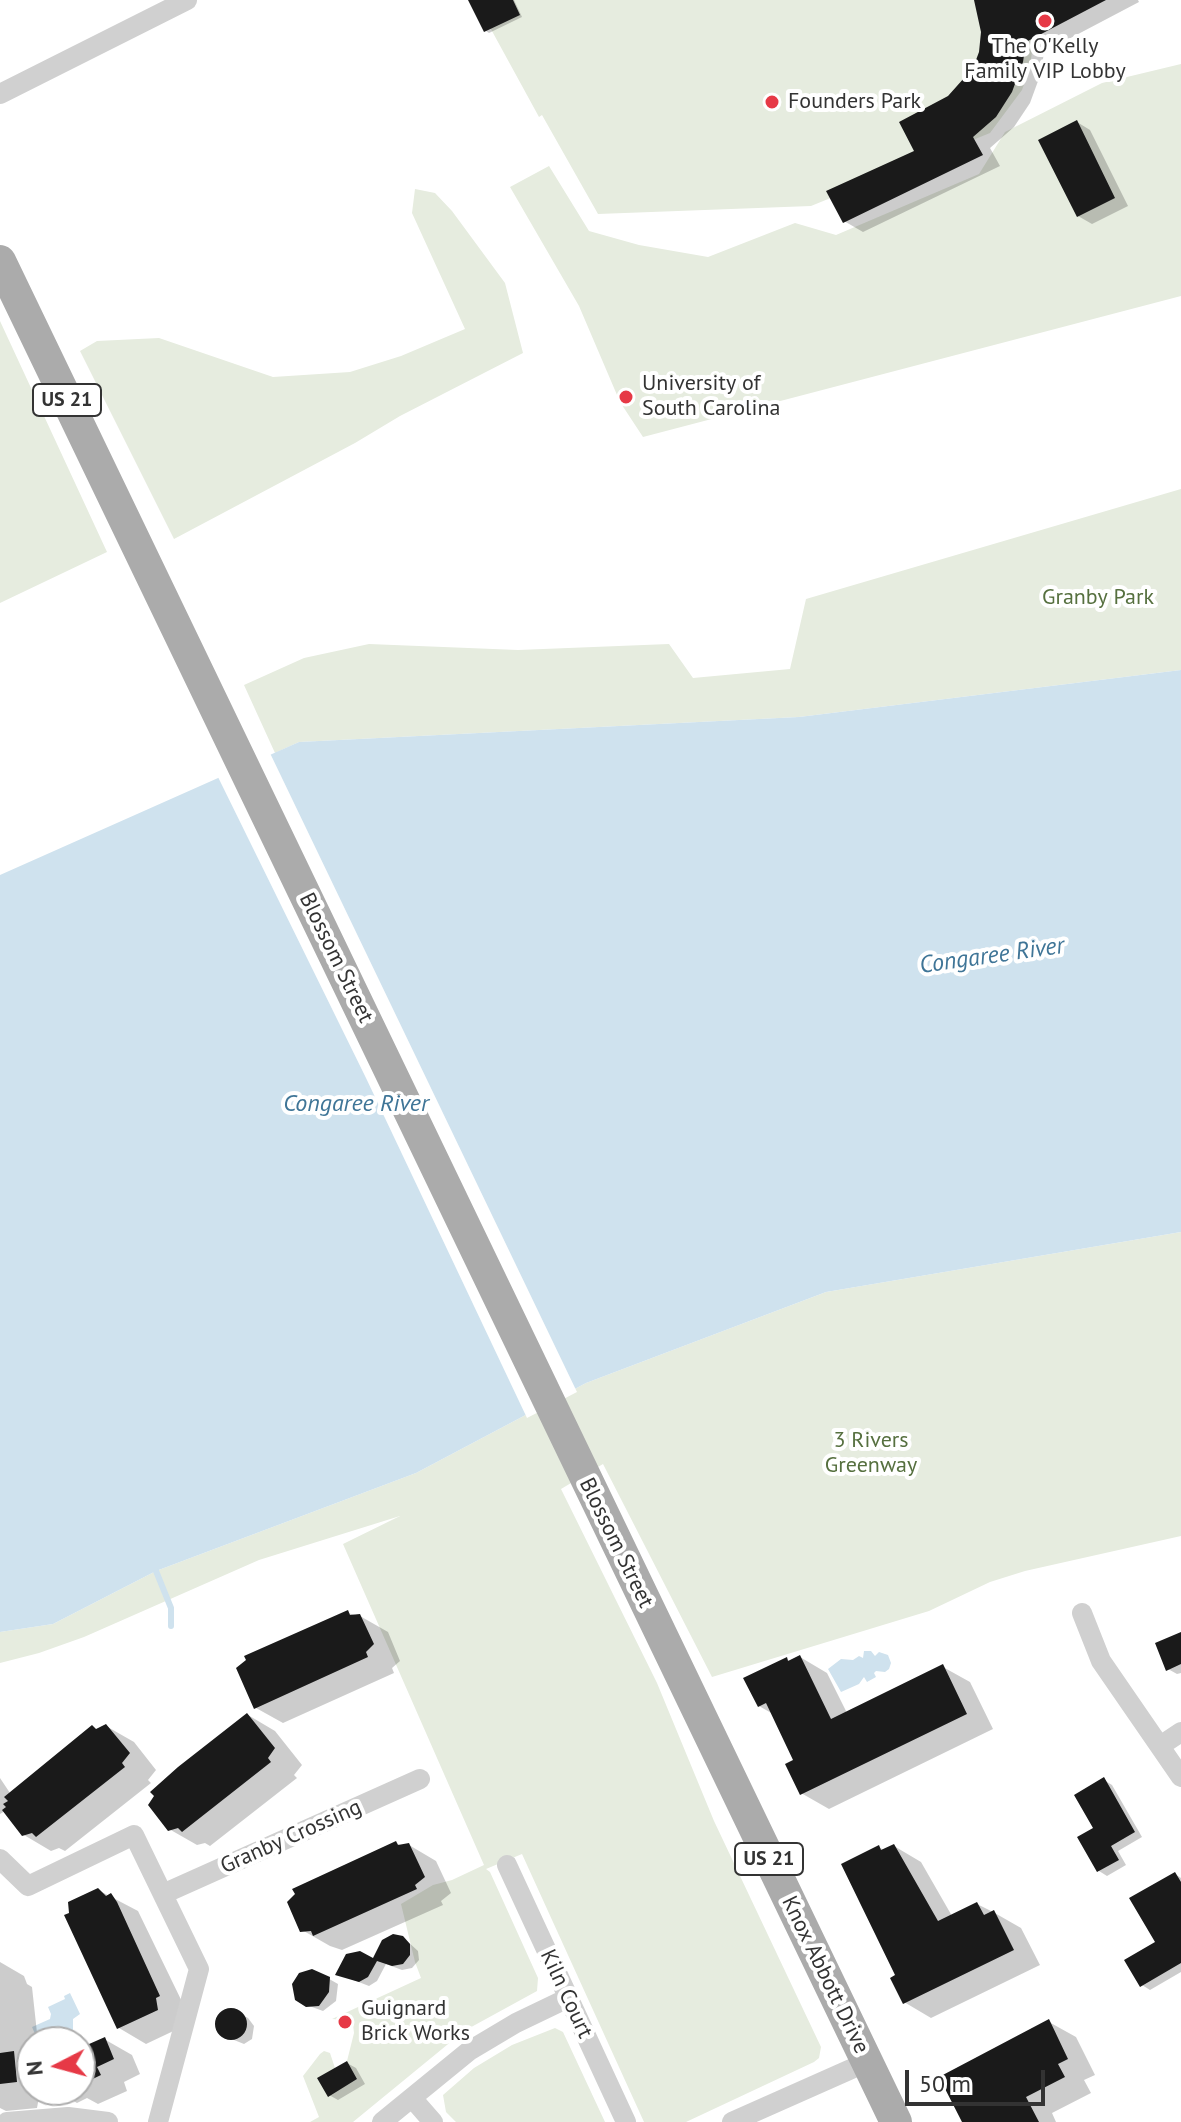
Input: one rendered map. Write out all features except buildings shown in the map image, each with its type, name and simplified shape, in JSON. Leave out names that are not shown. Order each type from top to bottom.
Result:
[{"type":"main road","name":"Blossom Street","points":[[0,261],[671,1656]]},
{"type":"main road","name":"Knox Abbott Drive","points":[[671,1656],[896,2122]]},
{"type":"street","points":[[0,94],[187,0]]},
{"type":"street","points":[[1082,1613],[1101,1661],[1181,1777]]},
{"type":"street","points":[[1160,1746],[1181,1732]]},
{"type":"street","name":"Granby Crossing","points":[[163,1894],[420,1779]]},
{"type":"street","points":[[0,1859],[28,1886],[134,1835],[199,1969],[158,2122]]},
{"type":"street","name":"Kiln Court","points":[[507,1865],[626,2122]]},
{"type":"street","points":[[382,2122],[469,2051],[516,2023],[568,1998]]},
{"type":"street","points":[[732,2122],[867,2062]]},
{"type":"street","points":[[412,2098],[433,2122]]},
{"type":"street","points":[[7,2122],[68,2117],[108,2122]]},
{"type":"green space","name":"Founders Park","points":[[475,0],[1024,0],[1033,32],[1033,44],[1030,67],[1022,90],[990,133],[811,206],[598,214],[542,115],[539,117]]},
{"type":"green space","points":[[1181,64],[1181,296],[643,437],[620,402],[579,306],[510,187],[549,166],[589,231],[639,245],[708,257],[795,223],[836,235],[979,174],[1005,132],[1102,83]]},
{"type":"green space","points":[[415,189],[435,193],[505,283],[523,353],[174,539],[80,351],[97,341],[159,338],[273,377],[350,372],[401,356],[465,329],[412,213]]},
{"type":"green space","points":[[0,321],[107,552],[0,603]]},
{"type":"green space","name":"Granby Park","points":[[1181,489],[1181,670],[799,717],[299,742],[275,753],[244,685],[304,658],[369,644],[518,650],[669,644],[693,678],[790,669],[806,599]]},
{"type":"green space","name":"3 Rivers Greenway","points":[[1181,1232],[1181,1536],[1025,1571],[990,1582],[929,1611],[712,1677],[603,1464],[561,1489],[657,1683],[714,1821],[821,2047],[819,2058],[814,2062],[686,2122],[644,2122],[522,1854],[486,1869],[538,1978],[537,1991],[464,2031],[353,2122],[310,2122],[319,2117],[303,2076],[320,2054],[324,2051],[330,2053],[335,2068],[328,2096],[357,2079],[347,2061],[354,2033],[353,2024],[348,2020],[332,2019],[421,1978],[401,1904],[433,1885],[484,1865],[343,1544],[400,1516],[259,1560],[84,1637],[0,1663],[0,1632],[53,1624],[156,1571],[416,1473],[586,1383],[826,1292]]},
{"type":"green space","points":[[555,2028],[563,2032],[605,2122],[456,2122],[446,2112],[443,2095],[474,2068],[512,2045]]},
{"type":"water","name":"Congaree River","points":[[1181,670],[1181,1232],[826,1292],[586,1383],[416,1473],[156,1571],[53,1624],[0,1632],[0,875],[299,742],[799,717]]},
{"type":"water","points":[[864,1651],[871,1651],[875,1656],[879,1652],[888,1655],[891,1663],[889,1669],[876,1671],[876,1677],[867,1682],[864,1677],[859,1684],[841,1692],[828,1669],[841,1659],[863,1658]]},
{"type":"water","points":[[70,1993],[80,2014],[73,2019],[73,2026],[34,2026],[50,2019],[48,2007],[65,1999],[64,1996]]},
{"type":"pier","points":[[269,751],[577,1392],[527,1418],[366,1078],[217,775]]},
{"type":"waterway","points":[[156,1571],[171,1608],[171,1626]]},
{"type":"place","name":"The O'Kelly Family VIP Lobby","points":[[1045,21]]},
{"type":"place","name":"Founders Park","points":[[772,102]]},
{"type":"place","name":"University of South Carolina","points":[[626,397]]},
{"type":"place","name":"Guignard Brick Works","points":[[345,2022]]}]
